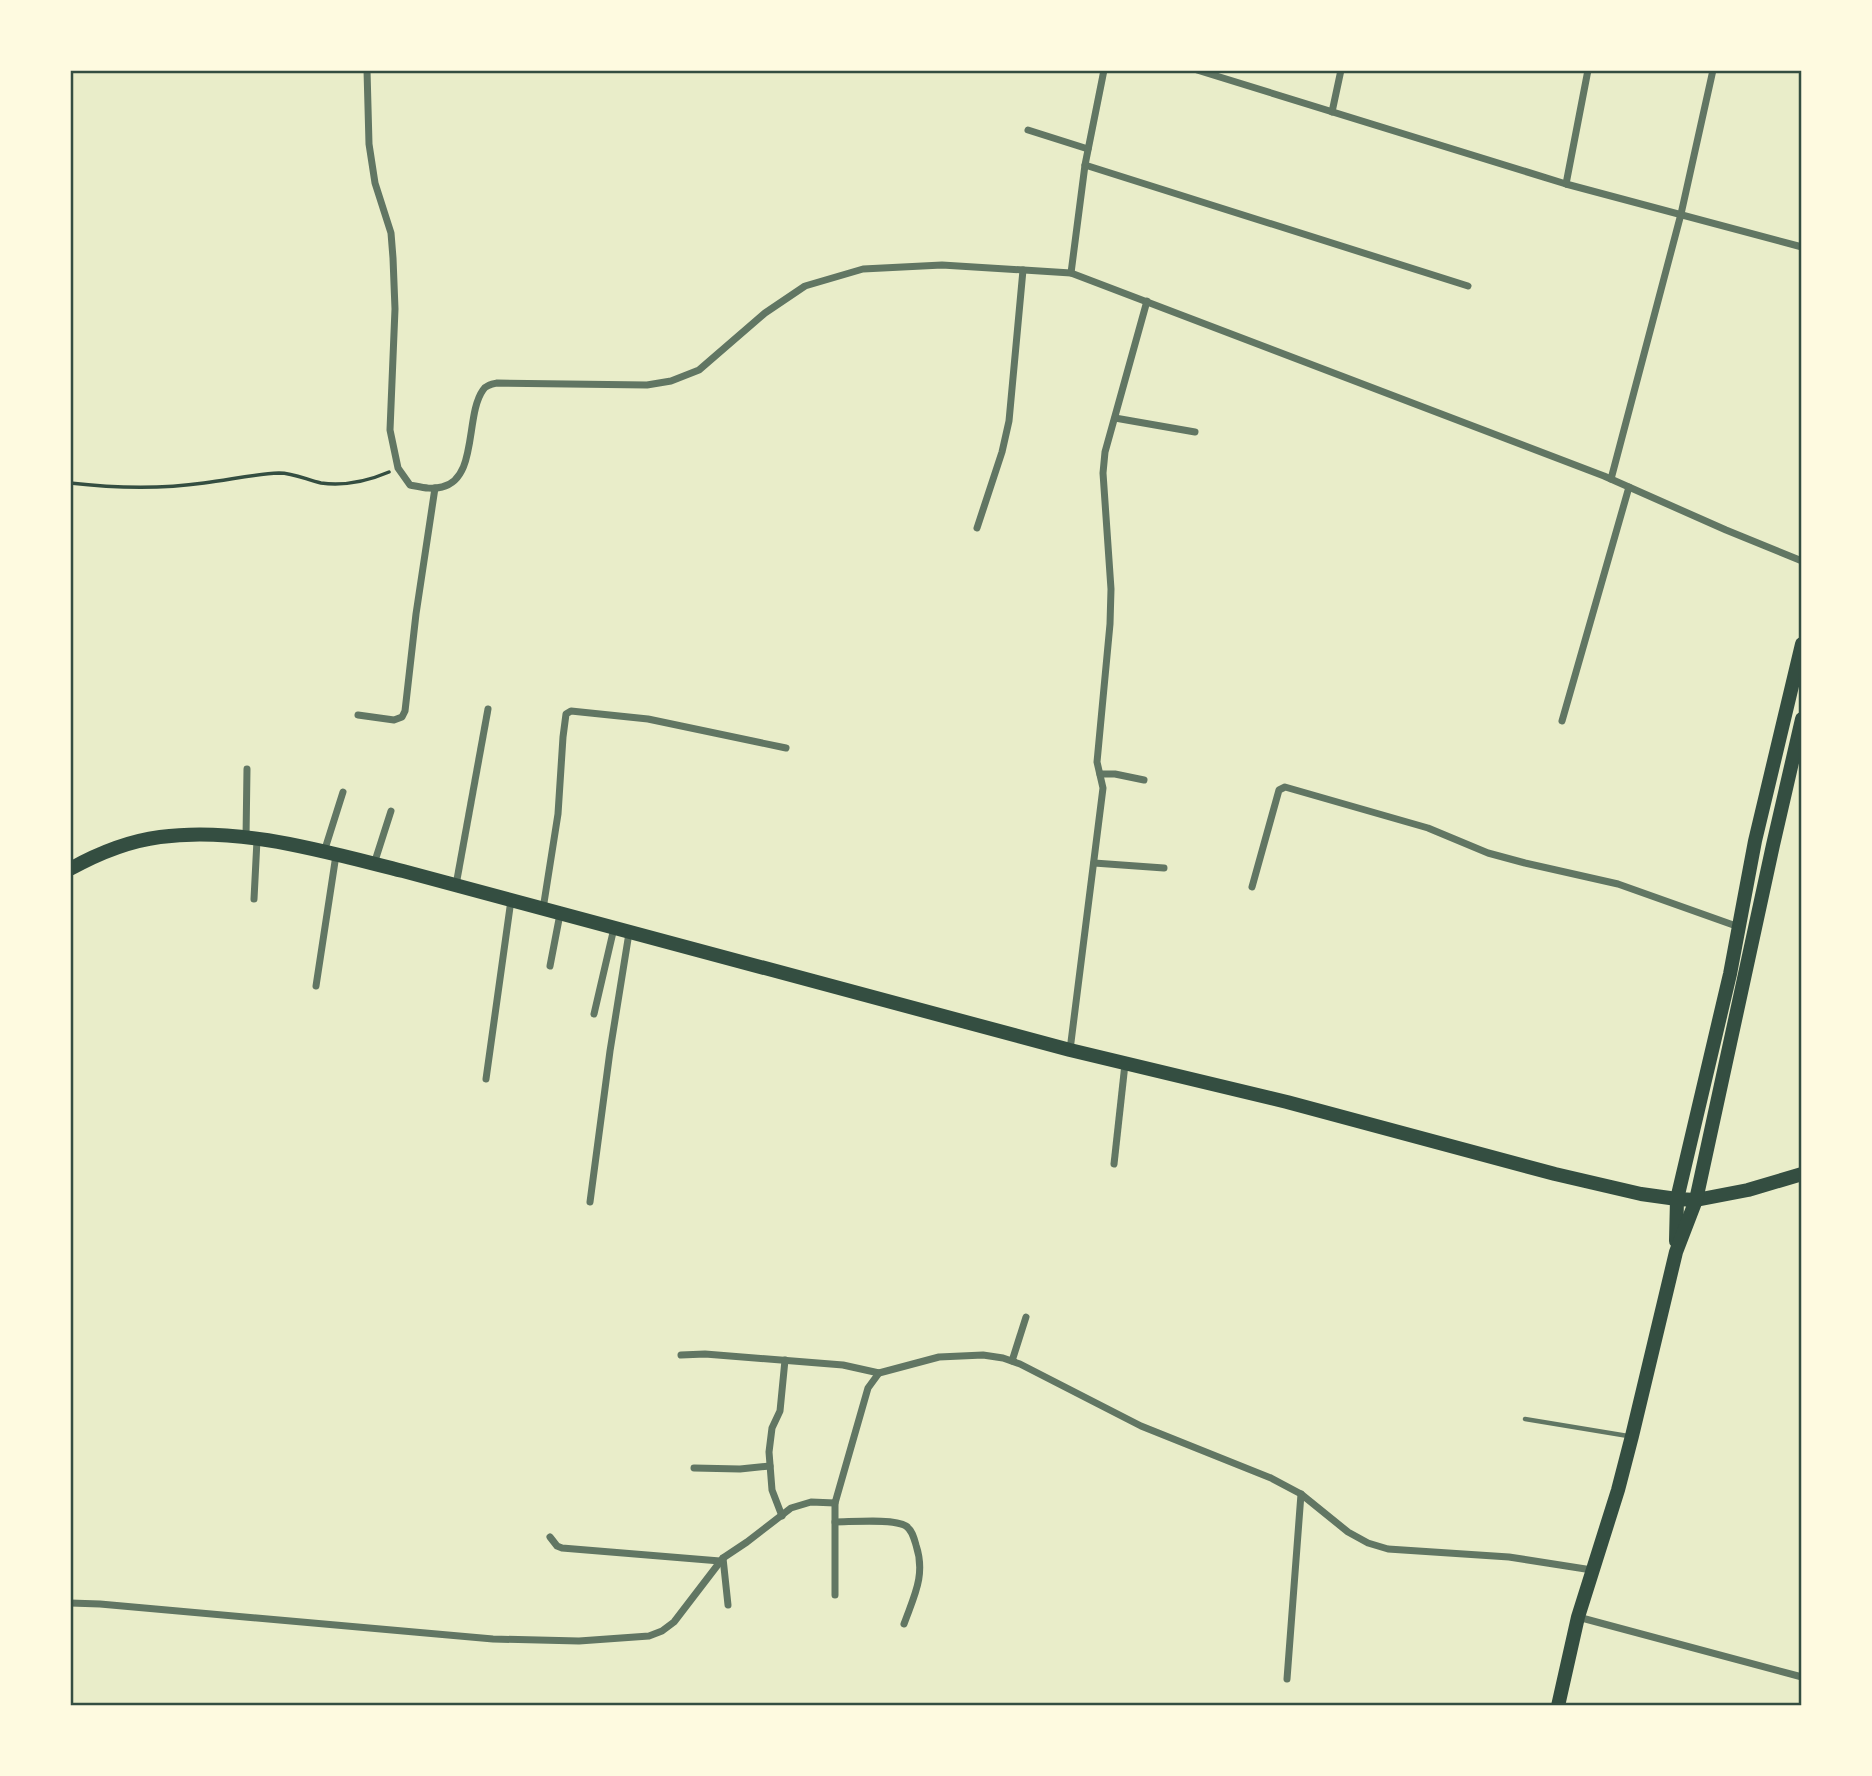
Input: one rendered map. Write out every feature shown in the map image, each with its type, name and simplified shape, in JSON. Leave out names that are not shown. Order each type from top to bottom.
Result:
[{"type":"main road","points":[[1676,1252],[1677,1199],[1727,986],[1755,841],[1802,644]]},
{"type":"main road","points":[[1558,1706],[1578,1618],[1618,1490],[1676,1252],[1696,1200],[1798,747],[1802,719]]},
{"type":"main road","points":[[70,869],[122,846],[159,837],[194,835],[252,839],[374,864],[1070,1050],[1287,1102],[1640,1194],[1696,1200],[1748,1190],[1802,1174]]},
{"type":"street","points":[[367,70],[369,144],[376,183],[391,233],[393,257],[395,309],[390,430],[398,468],[410,485],[429,489],[444,487],[454,481],[466,461],[475,409],[483,390],[489,385],[647,385],[671,381],[699,370],[765,313],[805,286],[863,269],[942,265],[1071,273],[1629,487],[1802,561]]},
{"type":"street","points":[[1071,273],[1085,165],[1104,70]]},
{"type":"street","points":[[1197,70],[1566,184],[1802,247]]},
{"type":"street","points":[[1332,112],[1341,70]]},
{"type":"street","points":[[1566,184],[1588,70]]},
{"type":"street","points":[[1611,480],[1681,214],[1713,70]]},
{"type":"street","points":[[1028,130],[1088,149]]},
{"type":"street","points":[[1085,165],[1468,286]]},
{"type":"street","points":[[977,528],[1002,452],[1009,421],[1023,270]]},
{"type":"street","points":[[1070,1050],[1103,788],[1097,762],[1111,589],[1103,473],[1105,452],[1147,301]]},
{"type":"street","points":[[1115,418],[1195,432]]},
{"type":"street","points":[[1562,722],[1629,487]]},
{"type":"street","points":[[358,715],[394,720],[402,717],[405,711],[435,488]]},
{"type":"street","points":[[456,885],[488,709]]},
{"type":"street","points":[[543,909],[558,814],[566,714],[571,711],[648,719],[786,748]]},
{"type":"street","points":[[247,769],[254,899]]},
{"type":"street","points":[[1100,774],[1144,780]]},
{"type":"street","points":[[1252,887],[1279,790],[1285,787],[1428,828],[1488,853],[1618,884],[1739,927]]},
{"type":"street","points":[[316,986],[330,853],[343,792]]},
{"type":"street","points":[[374,864],[391,811]]},
{"type":"street","points":[[1094,863],[1164,868]]},
{"type":"street","points":[[486,1079],[511,900]]},
{"type":"street","points":[[550,966],[560,914]]},
{"type":"street","points":[[594,1014],[614,928]]},
{"type":"street","points":[[590,1202],[629,933]]},
{"type":"street","points":[[1114,1164],[1125,1064]]},
{"type":"street","points":[[1012,1361],[1026,1317]]},
{"type":"street","points":[[681,1355],[705,1354],[843,1365],[879,1373],[939,1357],[983,1355],[1012,1361],[1141,1426],[1271,1478],[1301,1494],[1348,1532],[1368,1543],[1388,1549],[1508,1557],[1593,1570]]},
{"type":"street","points":[[782,1516],[772,1490],[769,1452],[772,1428],[780,1411],[785,1360]]},
{"type":"street","points":[[835,1595],[835,1503],[868,1388],[879,1373]]},
{"type":"street","points":[[694,1468],[740,1469],[770,1466]]},
{"type":"street","points":[[1287,1679],[1301,1494]]},
{"type":"street","points":[[70,1603],[493,1639],[579,1641],[649,1636],[674,1622],[722,1560],[791,1508],[811,1502],[835,1503]]},
{"type":"street","points":[[835,1522],[885,1521],[906,1526],[913,1535],[920,1558],[920,1579],[904,1624]]},
{"type":"street","points":[[550,1537],[556,1546],[562,1548],[722,1560]]},
{"type":"street","points":[[722,1560],[728,1605]]},
{"type":"street","points":[[1578,1618],[1802,1678]]},
{"type":"lane","points":[[1525,1419],[1632,1436]]},
{"type":"path","points":[[70,483],[171,486],[281,473],[340,484],[380,476],[398,468]]}]
